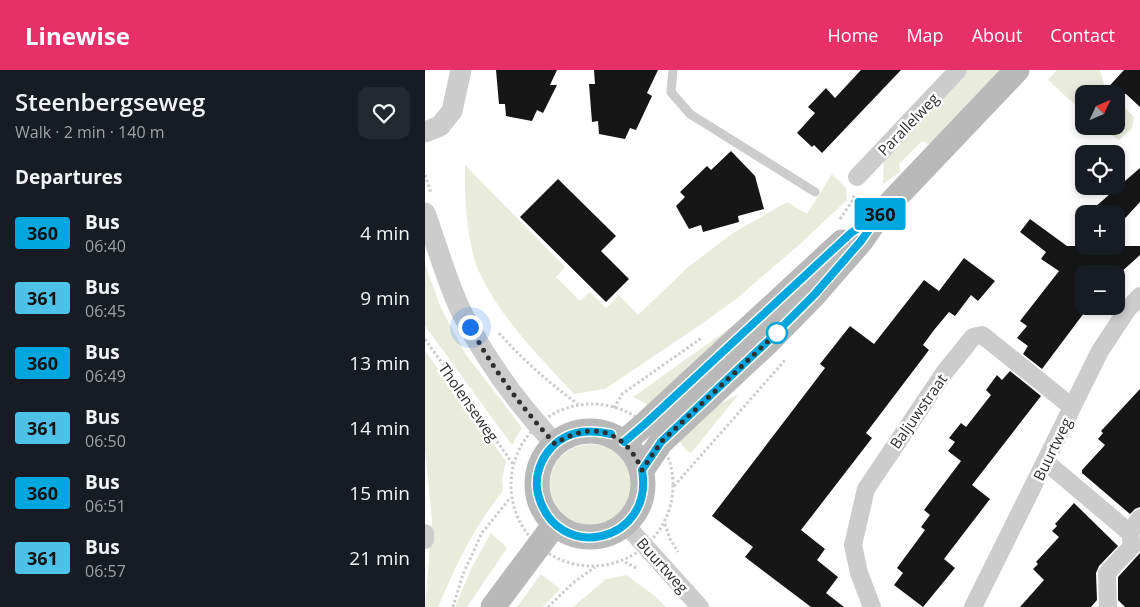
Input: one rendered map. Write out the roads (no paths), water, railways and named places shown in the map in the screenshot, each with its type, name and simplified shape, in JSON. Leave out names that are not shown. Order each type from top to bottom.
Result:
[{"type":"main road","points":[[642,470],[661,442],[814,295],[861,241],[880,214],[1017,70]]},
{"type":"main road","points":[[624,442],[851,233],[880,214]]},
{"type":"main road","points":[[581,431],[611,434],[624,442],[635,454],[642,470],[644,482],[642,500],[634,516],[617,531],[596,538],[574,535],[555,524],[546,515],[537,490],[540,465],[555,444],[567,436],[581,431]]},
{"type":"main road","points":[[493,607],[555,524]]},
{"type":"street","points":[[425,132],[440,126],[452,111],[461,70]]},
{"type":"street","name":"Parallelweg","points":[[857,177],[959,70]]},
{"type":"street","points":[[425,213],[461,312],[486,356],[537,424],[555,444]]},
{"type":"street","name":"Buurtweg","points":[[973,607],[1100,351],[1127,310],[1140,296]]},
{"type":"street","name":"Baljuwstraat","points":[[873,607],[859,573],[853,545],[867,489],[933,388],[973,337],[981,335],[987,338],[1072,407]]},
{"type":"street","points":[[1046,462],[1130,533],[1132,546],[1107,574],[1108,607]]},
{"type":"street","points":[[1130,533],[1140,518]]},
{"type":"street","name":"Buurtweg","points":[[626,524],[700,607]]},
{"type":"street","points":[[425,533],[425,540]]},
{"type":"lane","points":[[673,70],[671,92],[690,114],[815,192]]}]
